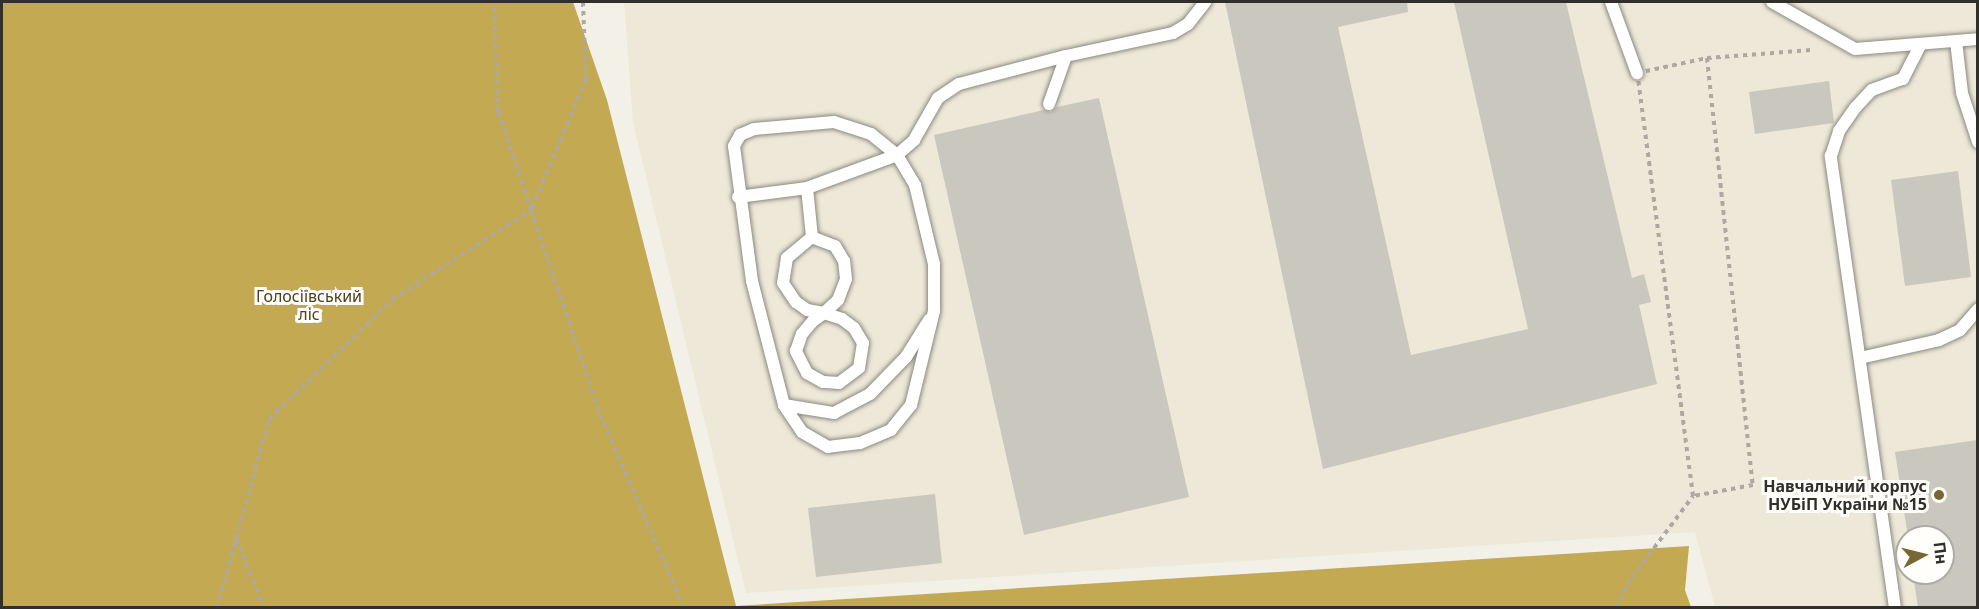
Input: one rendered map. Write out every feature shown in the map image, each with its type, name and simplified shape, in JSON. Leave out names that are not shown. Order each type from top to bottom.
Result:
[{"type":"lane","points":[[738,197],[807,188],[897,155],[914,140],[938,98],[958,84],[1066,56],[1173,33],[1188,24],[1205,2]]},
{"type":"lane","points":[[1611,2],[1637,73]]},
{"type":"lane","points":[[1772,2],[1855,49],[1977,39]]},
{"type":"lane","points":[[1956,41],[1962,93],[1977,142]]},
{"type":"lane","points":[[1895,608],[1831,156],[1839,131],[1856,106],[1872,90],[1903,79],[1921,44]]},
{"type":"lane","points":[[1049,104],[1066,56]]},
{"type":"lane","points":[[834,122],[852,124],[871,134],[897,155],[915,185],[926,216],[934,264],[934,311],[911,405],[891,430],[860,443],[828,447],[802,432],[784,405],[752,281],[738,197],[734,146],[740,135],[754,129],[834,122]]},
{"type":"lane","points":[[807,188],[812,237]]},
{"type":"lane","points":[[812,237],[787,258],[783,283],[796,302],[807,310],[824,313],[854,328],[863,342],[859,368],[839,383],[823,382],[807,374],[799,363],[796,351],[802,334],[824,313],[838,300],[846,279],[844,261],[835,246],[812,237]]},
{"type":"lane","points":[[1860,358],[1939,340],[1960,330],[1977,309]]},
{"type":"lane","points":[[784,405],[834,412],[870,394],[906,357],[934,311]]},
{"type":"path","points":[[494,2],[498,111],[600,414],[684,608]]},
{"type":"path","points":[[217,608],[269,419],[393,299],[531,210],[586,79],[583,2]]},
{"type":"path","points":[[1693,496],[1637,73],[1707,58],[1786,50],[1855,49]]},
{"type":"path","points":[[1617,608],[1627,584],[1693,496],[1753,485],[1707,58]]},
{"type":"path","points":[[236,537],[264,608]]},
{"type":"shaded area","points":[[624,2],[1977,2],[1977,607],[1715,607],[1695,532],[746,593],[633,122]]},
{"type":"green space","name":"Голосіївський ліс","points":[[2,2],[573,2],[607,100],[736,606],[1689,546],[1685,590],[1691,607],[2,607]]},
{"type":"building","points":[[1225,2],[1407,2],[1408,12],[1338,27],[1411,355],[1528,329],[1454,2],[1566,2],[1632,278],[1644,274],[1651,302],[1639,305],[1657,384],[1323,469]]},
{"type":"building","points":[[1829,81],[1834,123],[1755,134],[1749,92]]},
{"type":"building","points":[[1099,98],[1189,497],[1024,535],[934,135],[1044,110],[1051,112],[1057,107]]},
{"type":"building","points":[[1958,171],[1971,277],[1905,286],[1891,180]]},
{"type":"building","name":"Навчальний корпус НУБіП України №15","points":[[1977,440],[1977,608],[1918,608],[1915,585],[1955,585],[1955,525],[1906,525],[1895,452]]},
{"type":"building","points":[[935,494],[942,563],[816,577],[808,508]]},
{"type":"place","name":"Навчальний корпус НУБіП України №15","points":[[1939,495]]}]
